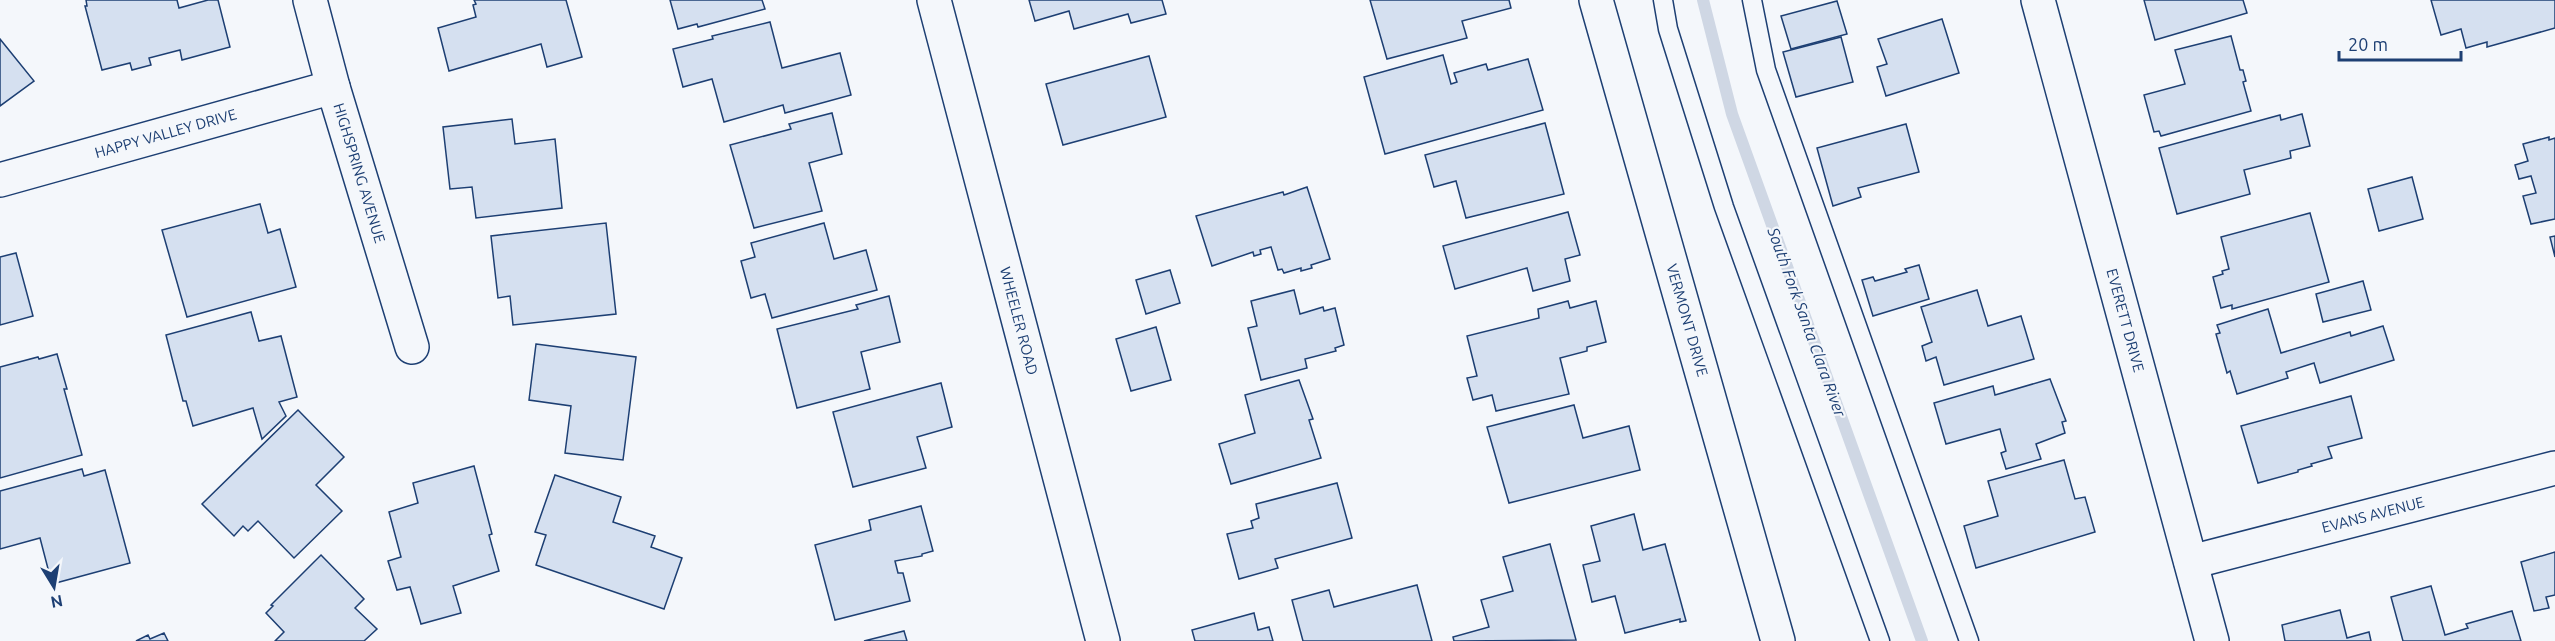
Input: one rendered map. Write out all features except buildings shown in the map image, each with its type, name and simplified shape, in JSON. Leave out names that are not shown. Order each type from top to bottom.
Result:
[{"type":"street","name":"HIGHSPRING AVENUE","points":[[310,0],[333,87],[412,346]]},
{"type":"street","name":"WHEELER ROAD","points":[[934,0],[1103,641]]},
{"type":"street","name":"VERMONT DRIVE","points":[[1596,0],[1778,641]]},
{"type":"street","name":"EVERETT DRIVE","points":[[2038,0],[2212,641]]},
{"type":"street","name":"HAPPY VALLEY DRIVE","points":[[0,180],[333,87]]},
{"type":"street","name":"EVANS AVENUE","points":[[2191,562],[2555,468]]},
{"type":"lane","points":[[1663,0],[1668,29],[1724,207],[1880,641]]},
{"type":"lane","points":[[1752,0],[1766,70],[1969,641]]},
{"type":"waterway","name":"South Fork Santa Clara River","points":[[1703,0],[1732,114],[1922,641]]}]
